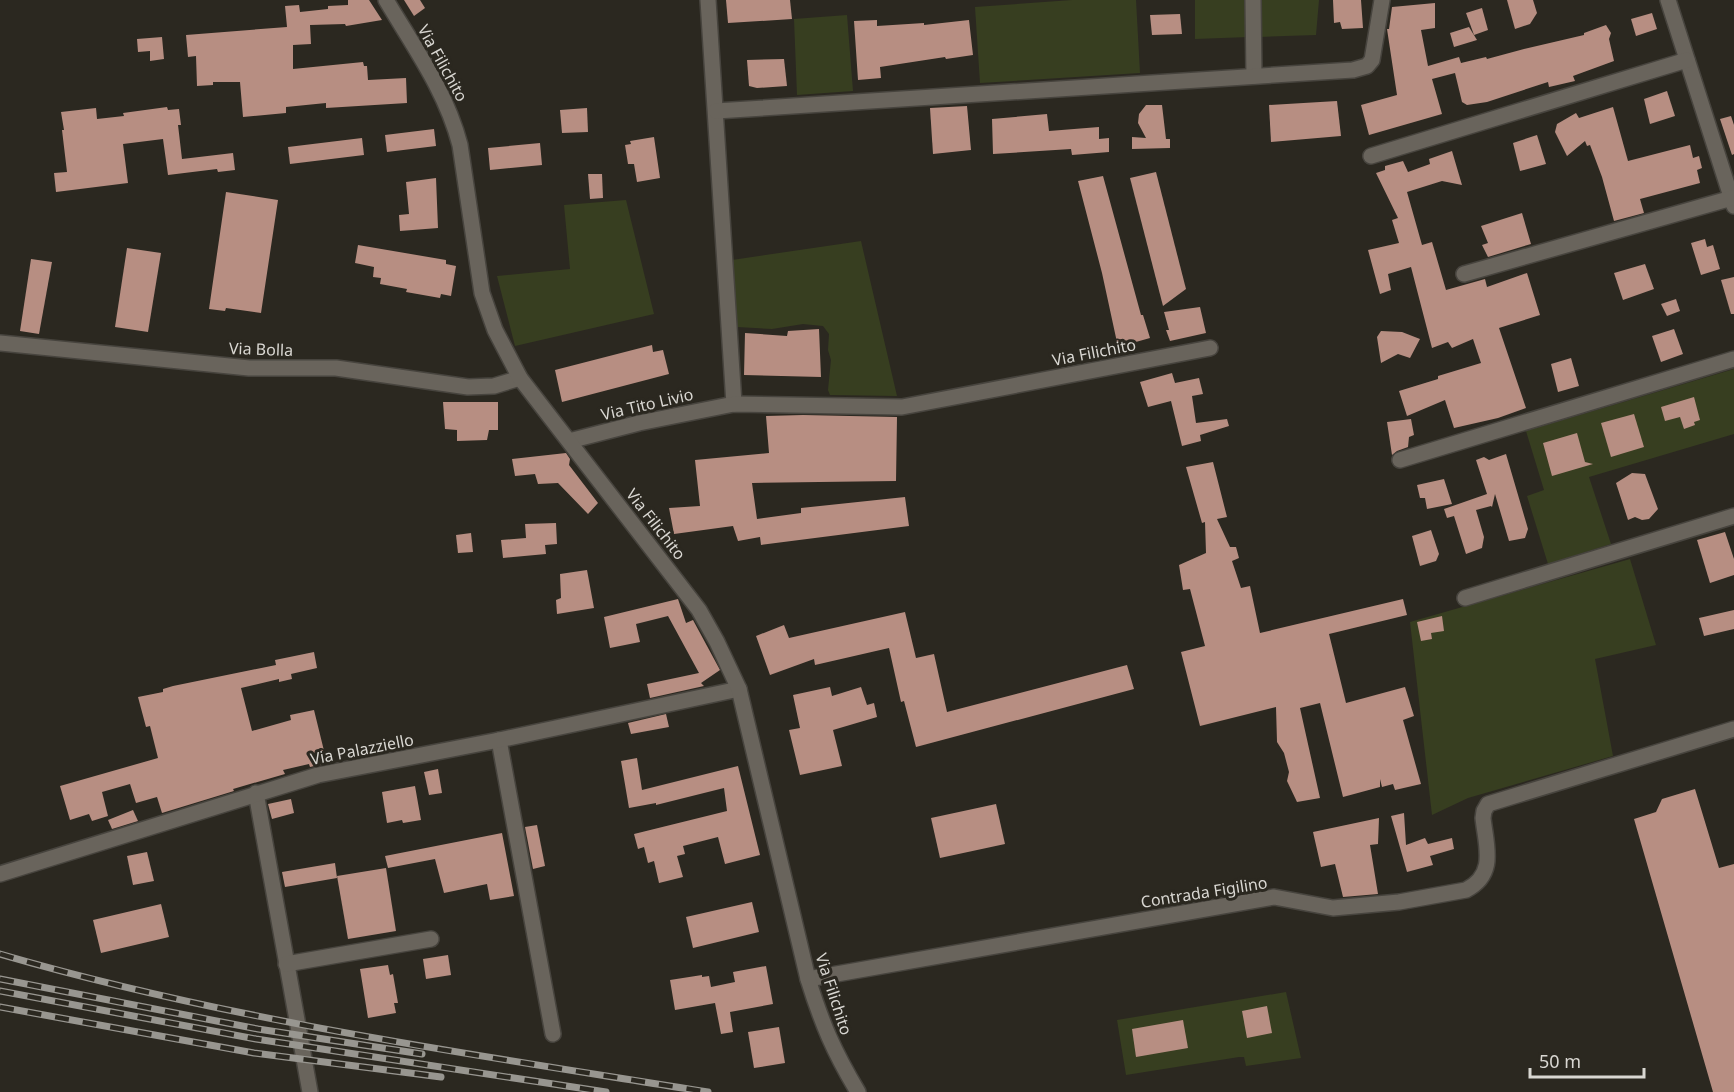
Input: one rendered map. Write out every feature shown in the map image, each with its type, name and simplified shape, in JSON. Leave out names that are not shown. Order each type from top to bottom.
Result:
[{"type":"street","name":"Via Filichito","points":[[386,0],[431,74],[455,123],[482,293],[495,330],[520,378],[699,610],[739,689],[808,979],[836,1055],[858,1092]]},
{"type":"street","points":[[708,0],[734,404]]},
{"type":"street","points":[[1253,0],[1254,76]]},
{"type":"street","points":[[716,111],[1353,70],[1366,66],[1372,60],[1382,0]]},
{"type":"street","points":[[1464,274],[1733,202],[1668,0]]},
{"type":"street","points":[[1371,156],[1687,60]]},
{"type":"street","name":"Via Bolla","points":[[0,343],[249,368],[336,368],[468,387],[494,386],[520,378]]},
{"type":"street","name":"Via Filichito","points":[[734,404],[902,407],[1210,348]]},
{"type":"street","points":[[1400,460],[1734,359]]},
{"type":"street","name":"Via Tito Livio","points":[[569,441],[639,423],[734,404]]},
{"type":"street","points":[[1465,598],[1734,516]]},
{"type":"street","name":"Via Palazziello","points":[[0,874],[318,775],[499,740],[739,689]]},
{"type":"street","name":"Contrada Figilino","points":[[808,979],[1274,897],[1333,908],[1399,902],[1466,890],[1475,885],[1486,870],[1483,818],[1488,804],[1734,729]]},
{"type":"street","points":[[499,740],[553,1034]]},
{"type":"street","points":[[256,793],[310,1092]]},
{"type":"street","points":[[286,964],[431,939]]},
{"type":"green space","points":[[1072,0],[1136,0],[1140,73],[980,83],[975,7]]},
{"type":"green space","points":[[1195,0],[1247,0],[1249,37],[1195,39]]},
{"type":"green space","points":[[1261,0],[1319,0],[1316,35],[1259,37]]},
{"type":"green space","points":[[847,15],[853,91],[797,95],[794,19]]},
{"type":"green space","points":[[626,200],[654,314],[515,346],[497,276],[570,269],[564,205]]},
{"type":"green space","points":[[861,241],[897,396],[830,395],[828,390],[831,360],[828,350],[829,334],[823,326],[803,324],[772,329],[737,327],[732,260]]},
{"type":"green space","points":[[1734,369],[1734,434],[1589,477],[1611,544],[1548,564],[1527,496],[1544,490],[1526,431]]},
{"type":"green space","points":[[1630,559],[1656,645],[1595,659],[1613,756],[1468,798],[1432,815],[1410,622]]},
{"type":"green space","points":[[1286,992],[1301,1058],[1246,1066],[1244,1057],[1239,1057],[1126,1075],[1117,1020]]},
{"type":"building","points":[[348,0],[369,0],[382,20],[346,26],[345,24],[310,25],[311,44],[293,45],[293,69],[363,62],[364,66],[367,66],[368,80],[406,78],[407,103],[326,108],[326,103],[286,107],[286,113],[243,117],[240,82],[213,82],[213,85],[197,86],[196,56],[188,57],[186,35],[287,27],[285,6],[299,5],[300,12],[328,9],[328,6],[348,5]]},
{"type":"building","points":[[404,0],[420,0],[425,8],[414,16]]},
{"type":"building","points":[[726,0],[790,0],[792,19],[728,23]]},
{"type":"building","points":[[1333,0],[1361,0],[1363,28],[1342,29],[1340,22],[1334,23]]},
{"type":"building","points":[[1507,0],[1533,0],[1537,13],[1530,24],[1515,29]]},
{"type":"building","points":[[1435,3],[1435,28],[1421,30],[1428,66],[1459,57],[1461,63],[1486,57],[1487,59],[1584,35],[1584,33],[1606,25],[1611,33],[1609,39],[1614,61],[1573,76],[1575,81],[1549,87],[1548,82],[1487,102],[1467,105],[1462,102],[1455,73],[1432,79],[1442,114],[1369,135],[1361,105],[1397,95],[1387,29],[1389,29],[1392,7]]},
{"type":"building","points":[[1482,8],[1488,30],[1474,35],[1466,13]]},
{"type":"building","points":[[1652,13],[1657,29],[1636,36],[1631,19]]},
{"type":"building","points":[[1180,14],[1182,34],[1152,35],[1150,15]]},
{"type":"building","points":[[877,20],[877,26],[924,23],[924,25],[969,20],[973,55],[880,67],[881,78],[858,80],[854,21]]},
{"type":"building","points":[[1469,27],[1477,40],[1454,47],[1450,33]]},
{"type":"building","points":[[162,37],[164,59],[150,61],[150,51],[138,52],[137,39]]},
{"type":"building","points":[[784,59],[787,86],[757,88],[749,86],[747,60]]},
{"type":"building","points":[[1667,91],[1675,116],[1650,124],[1644,99]]},
{"type":"building","points":[[1337,101],[1341,136],[1271,142],[1269,105]]},
{"type":"building","points":[[1146,105],[1162,105],[1166,139],[1170,139],[1170,148],[1132,149],[1132,137],[1146,138],[1138,123],[1139,114]]},
{"type":"building","points":[[967,106],[971,150],[933,154],[930,108]]},
{"type":"building","points":[[167,107],[168,110],[179,109],[181,125],[178,125],[182,159],[233,153],[235,170],[218,172],[217,169],[168,175],[163,139],[123,144],[128,183],[56,192],[54,173],[67,172],[61,112],[96,108],[97,119]]},
{"type":"building","points":[[1613,107],[1628,161],[1690,145],[1693,158],[1699,156],[1702,168],[1697,170],[1700,183],[1640,199],[1644,213],[1614,221],[1602,177],[1590,145],[1587,146],[1585,141],[1567,156],[1555,132],[1557,124],[1576,113],[1579,118]]},
{"type":"building","points":[[587,108],[588,132],[562,133],[560,110]]},
{"type":"building","points":[[1047,114],[1049,131],[1099,127],[1099,139],[1109,138],[1109,152],[1072,155],[1071,149],[993,154],[992,119]]},
{"type":"building","points":[[1731,116],[1734,125],[1734,154],[1732,155],[1720,119]]},
{"type":"building","points":[[434,129],[436,146],[387,152],[385,135]]},
{"type":"building","points":[[1537,135],[1546,164],[1520,171],[1513,143]]},
{"type":"building","points":[[654,137],[660,178],[637,182],[634,164],[628,164],[625,145],[631,144],[630,141]]},
{"type":"building","points":[[362,138],[364,155],[290,164],[288,147]]},
{"type":"building","points":[[540,143],[542,165],[490,170],[488,148]]},
{"type":"building","points":[[1452,151],[1462,185],[1442,181],[1407,192],[1422,245],[1432,242],[1446,290],[1485,279],[1487,287],[1527,273],[1540,315],[1499,328],[1526,408],[1498,418],[1454,428],[1445,400],[1407,416],[1399,391],[1481,363],[1473,339],[1452,348],[1448,342],[1432,348],[1411,267],[1388,274],[1391,290],[1380,294],[1368,250],[1399,243],[1392,220],[1398,218],[1376,173],[1385,170],[1385,166],[1403,161],[1408,172],[1430,164],[1429,159]]},
{"type":"building","points":[[1156,172],[1186,289],[1163,306],[1130,178]]},
{"type":"building","points":[[588,174],[602,174],[603,198],[590,199]]},
{"type":"building","points":[[1103,176],[1141,315],[1143,315],[1150,338],[1118,347],[1078,181]]},
{"type":"building","points":[[436,178],[438,228],[400,231],[399,215],[409,214],[406,182]]},
{"type":"building","points":[[226,192],[278,200],[261,313],[226,308],[225,311],[209,309]]},
{"type":"building","points":[[1522,213],[1531,244],[1488,257],[1482,245],[1488,243],[1481,226]]},
{"type":"building","points":[[1705,239],[1707,247],[1713,245],[1720,269],[1701,275],[1691,243]]},
{"type":"building","points":[[358,245],[446,260],[446,264],[456,266],[451,296],[441,294],[440,298],[406,292],[407,289],[380,284],[381,278],[373,277],[374,267],[355,263]]},
{"type":"building","points":[[127,248],[161,253],[148,332],[115,327]]},
{"type":"building","points":[[31,259],[52,262],[39,334],[20,331]]},
{"type":"building","points":[[1645,264],[1654,289],[1623,300],[1614,273]]},
{"type":"building","points":[[1734,277],[1734,314],[1731,314],[1721,280]]},
{"type":"building","points":[[1676,299],[1680,311],[1667,316],[1661,304]]},
{"type":"building","points":[[1200,307],[1206,333],[1170,341],[1164,312]]},
{"type":"building","points":[[819,329],[821,377],[744,375],[745,333],[787,336],[788,331]]},
{"type":"building","points":[[1674,329],[1683,354],[1661,362],[1652,336]]},
{"type":"building","points":[[1381,331],[1402,332],[1420,339],[1410,358],[1398,354],[1381,363],[1377,337]]},
{"type":"building","points":[[652,345],[653,352],[663,350],[669,374],[562,402],[555,370]]},
{"type":"building","points":[[1571,358],[1579,386],[1558,392],[1551,364]]},
{"type":"building","points":[[1172,373],[1175,383],[1199,378],[1203,394],[1192,396],[1196,423],[1227,419],[1229,426],[1200,435],[1201,441],[1182,446],[1171,401],[1148,407],[1140,382]]},
{"type":"building","points":[[1694,397],[1700,420],[1694,422],[1695,425],[1684,429],[1680,417],[1665,421],[1661,407]]},
{"type":"building","points":[[443,402],[498,402],[498,430],[489,430],[487,440],[457,441],[457,430],[445,429]]},
{"type":"building","points":[[1634,414],[1644,447],[1611,457],[1601,423]]},
{"type":"building","points":[[766,416],[897,417],[896,481],[752,483],[757,519],[801,513],[801,508],[905,497],[909,526],[761,545],[760,537],[738,541],[733,526],[674,534],[669,508],[700,506],[695,460],[769,453]]},
{"type":"building","points":[[1411,419],[1414,435],[1409,437],[1408,447],[1392,455],[1387,422]]},
{"type":"building","points":[[1577,433],[1585,462],[1593,464],[1552,476],[1543,443]]},
{"type":"building","points":[[566,453],[570,459],[569,465],[598,503],[588,514],[558,483],[538,484],[535,474],[515,476],[512,459]]},
{"type":"building","points":[[1506,454],[1528,529],[1525,538],[1509,541],[1495,494],[1492,507],[1476,510],[1484,537],[1482,548],[1466,554],[1454,516],[1447,518],[1444,509],[1487,494],[1476,460],[1484,457],[1489,460]]},
{"type":"building","points":[[1213,462],[1227,517],[1217,519],[1230,547],[1236,547],[1239,558],[1232,561],[1241,588],[1250,586],[1260,633],[1403,599],[1407,615],[1329,634],[1346,703],[1405,687],[1414,716],[1403,720],[1421,784],[1395,790],[1393,784],[1382,787],[1380,779],[1380,787],[1343,797],[1320,703],[1300,708],[1320,798],[1297,802],[1287,781],[1289,772],[1284,753],[1277,742],[1276,707],[1200,726],[1181,652],[1205,646],[1190,589],[1183,590],[1179,565],[1206,553],[1205,522],[1202,523],[1186,467]]},
{"type":"building","points":[[1632,473],[1645,474],[1658,509],[1649,519],[1642,520],[1635,517],[1628,520],[1616,483]]},
{"type":"building","points":[[1444,479],[1452,504],[1427,509],[1425,498],[1420,498],[1417,485]]},
{"type":"building","points":[[556,523],[557,544],[545,545],[546,554],[503,558],[501,540],[526,538],[525,524]]},
{"type":"building","points":[[1431,530],[1439,554],[1436,561],[1420,566],[1412,536]]},
{"type":"building","points":[[1725,532],[1734,559],[1734,575],[1710,583],[1697,540]]},
{"type":"building","points":[[471,533],[473,552],[458,553],[456,535]]},
{"type":"building","points":[[587,570],[594,608],[557,614],[556,600],[561,598],[560,574]]},
{"type":"building","points":[[678,599],[686,623],[693,620],[720,670],[701,683],[704,686],[650,698],[647,684],[699,673],[668,616],[636,624],[640,642],[610,648],[604,617]]},
{"type":"building","points":[[1734,610],[1734,629],[1704,636],[1699,618]]},
{"type":"building","points":[[905,612],[916,658],[934,654],[947,712],[1127,665],[1134,689],[916,747],[904,701],[901,702],[889,648],[815,665],[814,659],[770,675],[756,636],[784,625],[789,638]]},
{"type":"building","points":[[1442,616],[1444,631],[1431,633],[1432,639],[1421,641],[1417,622]]},
{"type":"building","points":[[314,652],[317,668],[291,674],[292,679],[279,682],[279,679],[241,688],[252,731],[291,720],[290,715],[314,710],[327,763],[310,767],[309,764],[283,770],[285,774],[162,813],[157,797],[136,803],[130,784],[102,792],[108,816],[92,821],[89,814],[70,820],[60,786],[158,758],[150,726],[146,727],[138,697],[163,692],[163,689],[173,686],[276,665],[275,660]]},
{"type":"building","points":[[830,687],[832,696],[861,687],[867,705],[874,703],[877,717],[833,730],[842,766],[800,775],[789,730],[800,728],[793,695]]},
{"type":"building","points":[[666,714],[669,727],[631,734],[628,723]]},
{"type":"building","points":[[637,758],[642,790],[738,766],[760,855],[725,864],[718,837],[683,846],[685,854],[677,856],[683,877],[659,883],[654,861],[648,863],[644,847],[638,849],[634,834],[727,811],[724,788],[656,805],[656,803],[629,808],[621,761]]},
{"type":"building","points":[[438,769],[442,793],[429,795],[424,772]]},
{"type":"building","points":[[415,786],[421,820],[387,823],[382,792]]},
{"type":"building","points":[[1695,789],[1719,868],[1734,864],[1734,1092],[1713,1092],[1634,819],[1656,812],[1662,799]]},
{"type":"building","points":[[291,799],[294,813],[272,819],[268,804]]},
{"type":"building","points":[[996,804],[1005,844],[940,858],[931,818]]},
{"type":"building","points":[[133,810],[138,821],[112,829],[108,820]]},
{"type":"building","points":[[1404,813],[1406,845],[1425,838],[1428,844],[1452,838],[1454,849],[1430,856],[1433,865],[1407,872],[1391,816]]},
{"type":"building","points":[[1379,818],[1378,844],[1370,845],[1378,894],[1343,897],[1335,864],[1321,867],[1313,832]]},
{"type":"building","points":[[537,825],[545,866],[533,869],[525,827]]},
{"type":"building","points":[[502,833],[514,896],[490,900],[487,884],[444,893],[435,859],[388,868],[385,856]]},
{"type":"building","points":[[147,852],[154,881],[133,885],[127,856]]},
{"type":"building","points":[[335,863],[337,878],[285,887],[282,872]]},
{"type":"building","points":[[386,868],[396,931],[348,939],[337,876]]},
{"type":"building","points":[[752,902],[759,932],[693,948],[686,917]]},
{"type":"building","points":[[161,904],[169,937],[101,953],[93,920]]},
{"type":"building","points":[[448,955],[451,975],[426,979],[423,959]]},
{"type":"building","points":[[388,965],[390,975],[393,974],[398,1003],[394,1003],[396,1013],[368,1018],[360,969]]},
{"type":"building","points":[[766,966],[773,1004],[730,1012],[733,1032],[721,1034],[715,1003],[675,1010],[670,980],[709,976],[711,987],[735,982],[733,972]]},
{"type":"building","points":[[1267,1006],[1272,1033],[1247,1038],[1242,1011]]},
{"type":"building","points":[[1183,1020],[1188,1048],[1136,1057],[1132,1029]]},
{"type":"building","points":[[779,1027],[785,1063],[754,1068],[748,1032]]},
{"type":"railway","points":[[0,954],[87,978],[263,1017],[352,1034],[708,1092]]},
{"type":"railway","points":[[0,979],[258,1029],[422,1054]]},
{"type":"railway","points":[[0,991],[256,1039],[606,1092]]},
{"type":"railway","points":[[0,1007],[254,1053],[441,1077]]}]
